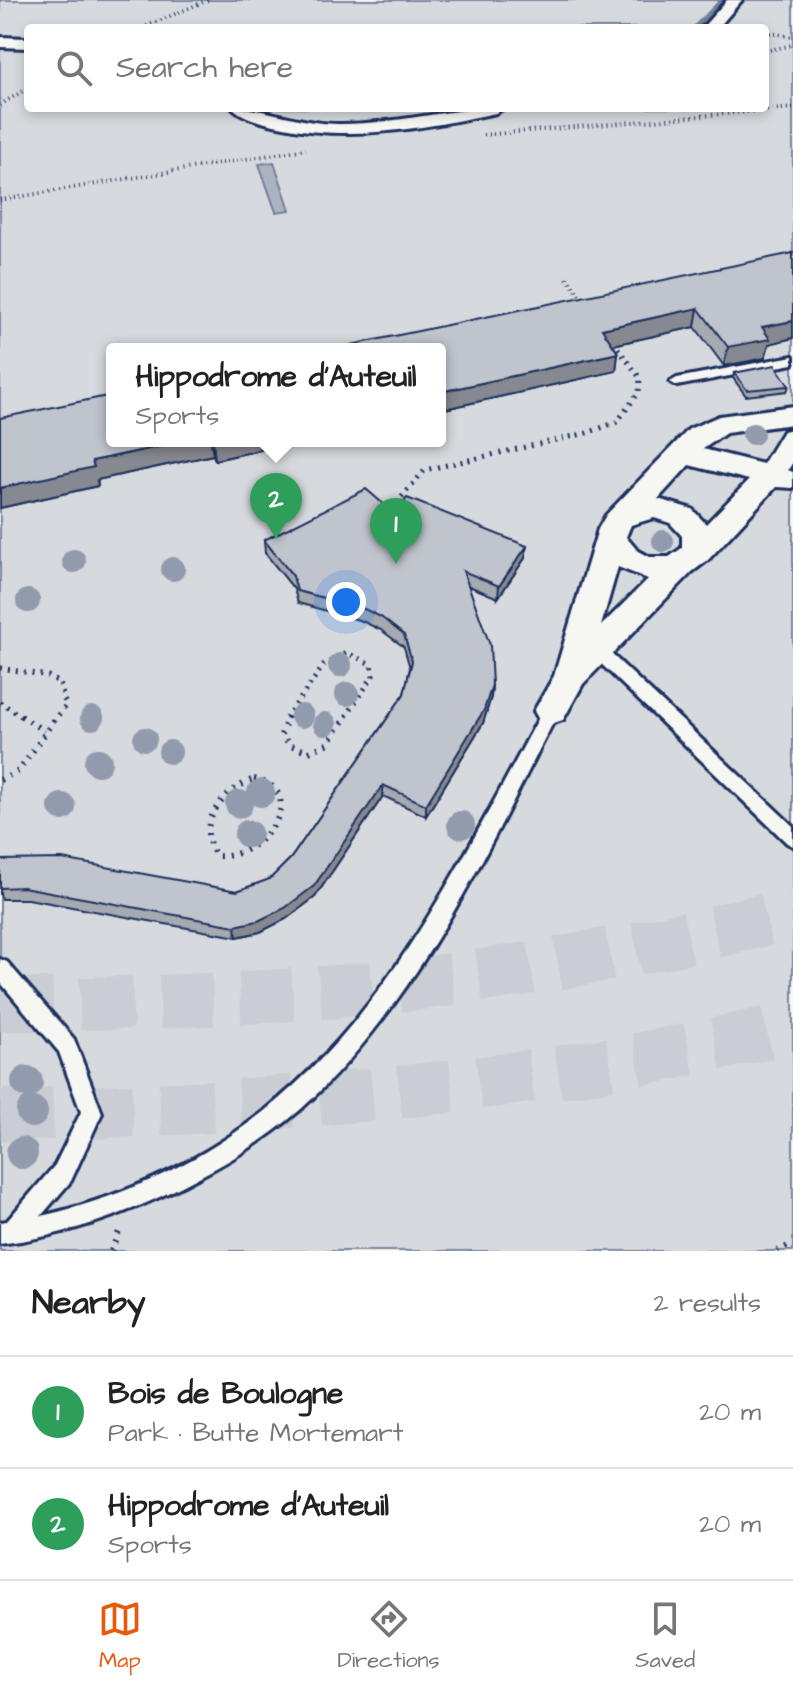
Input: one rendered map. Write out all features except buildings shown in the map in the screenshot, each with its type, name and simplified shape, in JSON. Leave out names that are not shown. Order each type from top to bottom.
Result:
[{"type":"street","points":[[714,24],[735,0]]},
{"type":"street","points":[[0,42],[24,43]]},
{"type":"street","points":[[249,112],[263,119],[302,128],[331,129],[434,121],[477,112]]},
{"type":"street","points":[[551,711],[570,677],[620,525],[699,436],[719,425],[793,415]]},
{"type":"street","points":[[570,677],[688,560],[782,479],[793,438]]},
{"type":"street","points":[[681,453],[782,479]]},
{"type":"street","points":[[654,508],[681,516],[697,533],[688,560],[665,570],[635,564],[623,557],[620,525],[654,508]]},
{"type":"lane","points":[[677,382],[793,360]]},
{"type":"lane","points":[[598,651],[793,838]]},
{"type":"lane","points":[[7,1232],[79,1216],[172,1181],[254,1134],[329,1071],[364,1031],[400,979],[551,711]]},
{"type":"lane","points":[[0,968],[67,1046],[92,1113],[63,1173],[7,1232]]},
{"type":"path","points":[[151,24],[208,0]]},
{"type":"path","points":[[769,33],[793,37]]},
{"type":"path","points":[[769,50],[793,45]]},
{"type":"path","points":[[0,105],[24,90]]},
{"type":"path","points":[[769,110],[793,108]]},
{"type":"path","points":[[471,135],[745,112]]},
{"type":"path","points":[[0,200],[312,148]]},
{"type":"path","points":[[567,278],[585,303]]},
{"type":"path","points":[[380,520],[425,470],[587,433],[619,420],[639,392],[640,378],[604,328]]},
{"type":"path","points":[[343,654],[360,656],[371,664],[371,680],[330,740],[316,750],[290,745],[281,735],[282,724],[329,660],[343,654]]},
{"type":"path","points":[[0,668],[48,676],[60,683],[66,706],[44,731],[19,771],[0,780]]},
{"type":"path","points":[[0,702],[44,731]]},
{"type":"path","points":[[254,779],[276,786],[283,800],[281,811],[252,852],[237,859],[217,856],[209,849],[205,830],[230,793],[254,779]]},
{"type":"path","points":[[777,1251],[793,1244]]},
{"type":"shaded area","points":[[0,0],[793,0],[793,1251],[0,1251]]},
{"type":"shaded area","points":[[274,162],[290,210],[276,212],[259,164]]},
{"type":"waterway","points":[[698,24],[723,0]]},
{"type":"waterway","points":[[363,122],[409,119]]},
{"type":"tunnel","points":[[0,1005],[240,998],[359,990],[518,970],[597,956],[793,913]]},
{"type":"tunnel","points":[[0,1115],[201,1107],[399,1092],[595,1066],[694,1049],[793,1027]]},
{"type":"place","name":"Hippodrome d'Auteuil","points":[[276,539]]},
{"type":"place","name":"Bois de Boulogne","points":[[396,564]]}]
